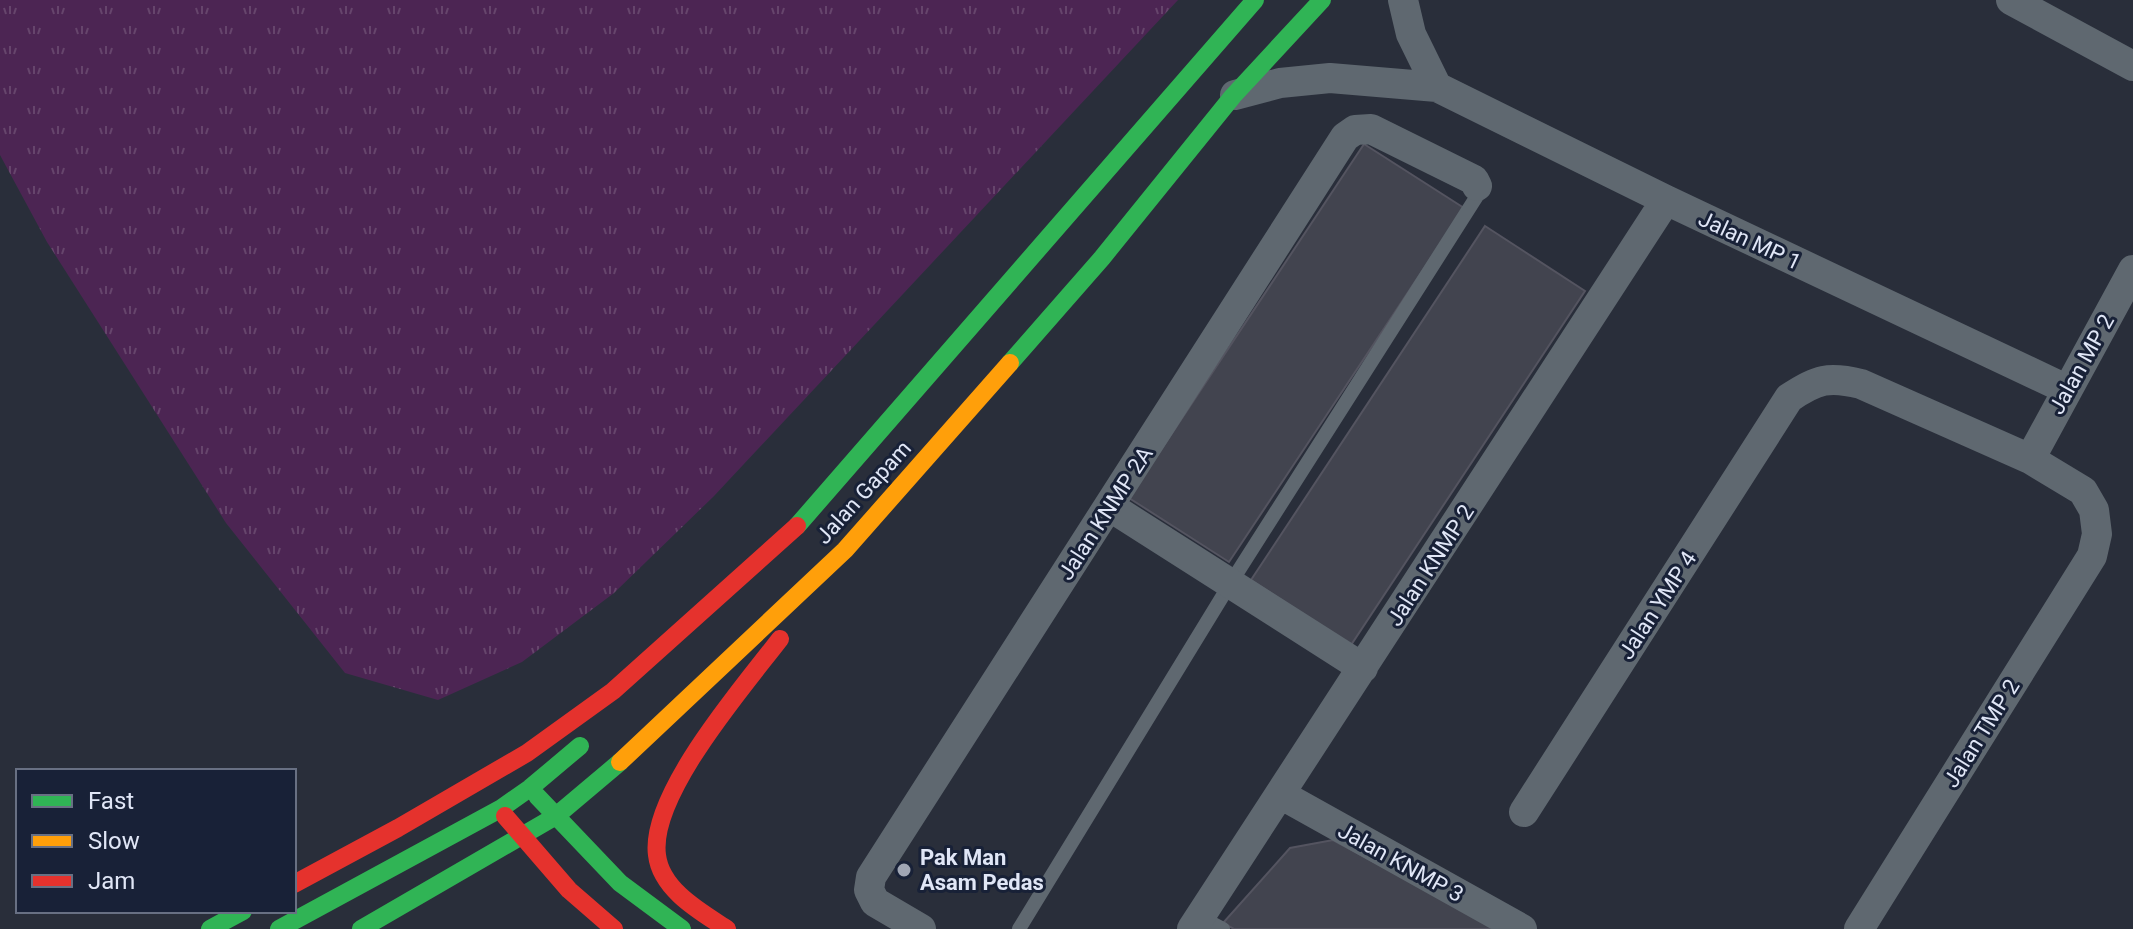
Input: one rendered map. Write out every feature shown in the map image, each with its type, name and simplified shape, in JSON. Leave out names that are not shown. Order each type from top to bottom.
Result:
[{"type":"main road","name":"Jalan Gapam","points":[[296,883],[527,753],[613,691],[797,526],[1255,0]]},
{"type":"main road","name":"Jalan Gapam","points":[[361,929],[556,816],[603,779],[845,550],[1102,258],[1233,96],[1322,0]]},
{"type":"main road","points":[[727,929],[701,913],[671,885],[658,857],[656,834],[659,822],[686,768],[845,550]]},
{"type":"main road","points":[[650,682],[671,663],[741,576]]},
{"type":"main road","points":[[279,929],[500,809],[530,788],[597,731]]},
{"type":"main road","points":[[530,788],[620,883],[682,929]]},
{"type":"main road","points":[[500,809],[569,890],[614,929]]},
{"type":"main road","points":[[210,929],[239,913]]},
{"type":"street","points":[[1403,0],[1411,34],[1437,87]]},
{"type":"street","points":[[2011,0],[2133,66]]},
{"type":"street","points":[[1233,96],[1280,83],[1330,78],[1437,87]]},
{"type":"street","name":"Jalan MP 1","points":[[1437,87],[1666,200],[2066,389]]},
{"type":"street","name":"Jalan KNMP 2A","points":[[921,929],[875,902],[869,890],[871,877],[1345,137],[1355,130],[1371,129],[1474,180],[1477,186]]},
{"type":"street","name":"Jalan KNMP 2","points":[[1205,925],[1280,794],[1666,200]]},
{"type":"street","name":"Jalan MP 2","points":[[2030,459],[2133,270]]},
{"type":"street","name":"Jalan YMP 4","points":[[1524,812],[1789,398],[1810,384],[1835,378],[1861,384],[2030,459]]},
{"type":"street","name":"Jalan TMP 2","points":[[1859,929],[2092,556],[2097,534],[2094,510],[2083,491],[2030,459]]},
{"type":"street","points":[[1109,506],[1363,668]]},
{"type":"street","name":"Jalan KNMP 3","points":[[1280,794],[1522,929]]},
{"type":"lane","points":[[1019,929],[1230,584],[1477,196],[1477,186]]},
{"type":"green space","points":[[0,0],[1178,0],[714,496],[614,593],[522,662],[438,700],[345,673],[226,523],[47,242],[0,155]]},
{"type":"building","points":[[1364,144],[1464,208],[1229,562],[1129,498]]},
{"type":"building","points":[[1485,226],[1585,291],[1351,645],[1251,580]]},
{"type":"building","points":[[1333,840],[1499,929],[1234,929],[1223,923],[1290,848]]},
{"type":"traffic: fast","points":[[797,526],[1255,0]]},
{"type":"traffic: fast","points":[[1010,363],[1102,258],[1233,96],[1322,0]]},
{"type":"traffic: fast","points":[[279,929],[500,809],[580,746]]},
{"type":"traffic: fast","points":[[361,929],[556,816],[620,762]]},
{"type":"traffic: fast","points":[[537,796],[620,883],[682,929]]},
{"type":"traffic: fast","points":[[210,929],[239,913]]},
{"type":"traffic: slow","points":[[620,762],[845,550],[1010,363]]},
{"type":"traffic: jam","points":[[296,883],[527,753],[613,691],[797,526]]},
{"type":"traffic: jam","points":[[727,929],[684,899],[666,879],[657,855],[659,830],[668,803],[702,742],[780,639]]},
{"type":"traffic: jam","points":[[505,816],[569,890],[614,929]]},
{"type":"place","name":"Pak Man Asam Pedas","points":[[904,870]]}]
